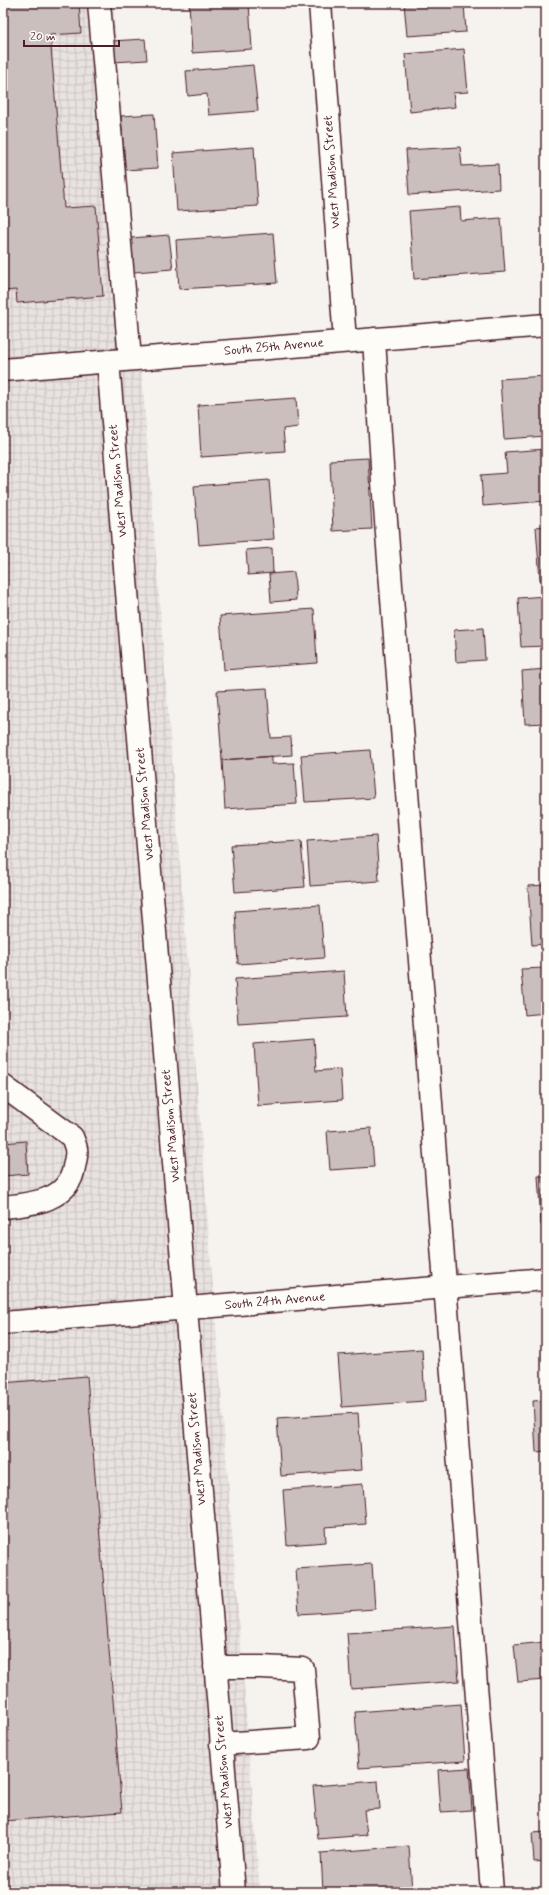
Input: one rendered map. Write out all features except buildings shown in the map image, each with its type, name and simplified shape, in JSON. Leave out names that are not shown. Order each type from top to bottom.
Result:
[{"type":"street","points":[[99,3],[130,359]]},
{"type":"street","name":"West Madison Street","points":[[320,3],[345,341]]},
{"type":"street","name":"South 25th Avenue","points":[[3,370],[546,325]]},
{"type":"street","points":[[374,339],[383,482],[444,1286],[492,1892]]},
{"type":"street","name":"West Madison Street","points":[[108,361],[234,1892]]},
{"type":"street","points":[[3,1086],[72,1138],[77,1149],[73,1174],[67,1186],[63,1190],[54,1196],[30,1204],[3,1207]]},
{"type":"street","name":"South 24th Avenue","points":[[3,1323],[186,1309],[444,1286],[546,1279]]},
{"type":"street","points":[[215,1667],[261,1667],[303,1670],[310,1738],[222,1744]]},
{"type":"shaded area","points":[[3,3],[113,3],[260,1892],[3,1892]]}]
